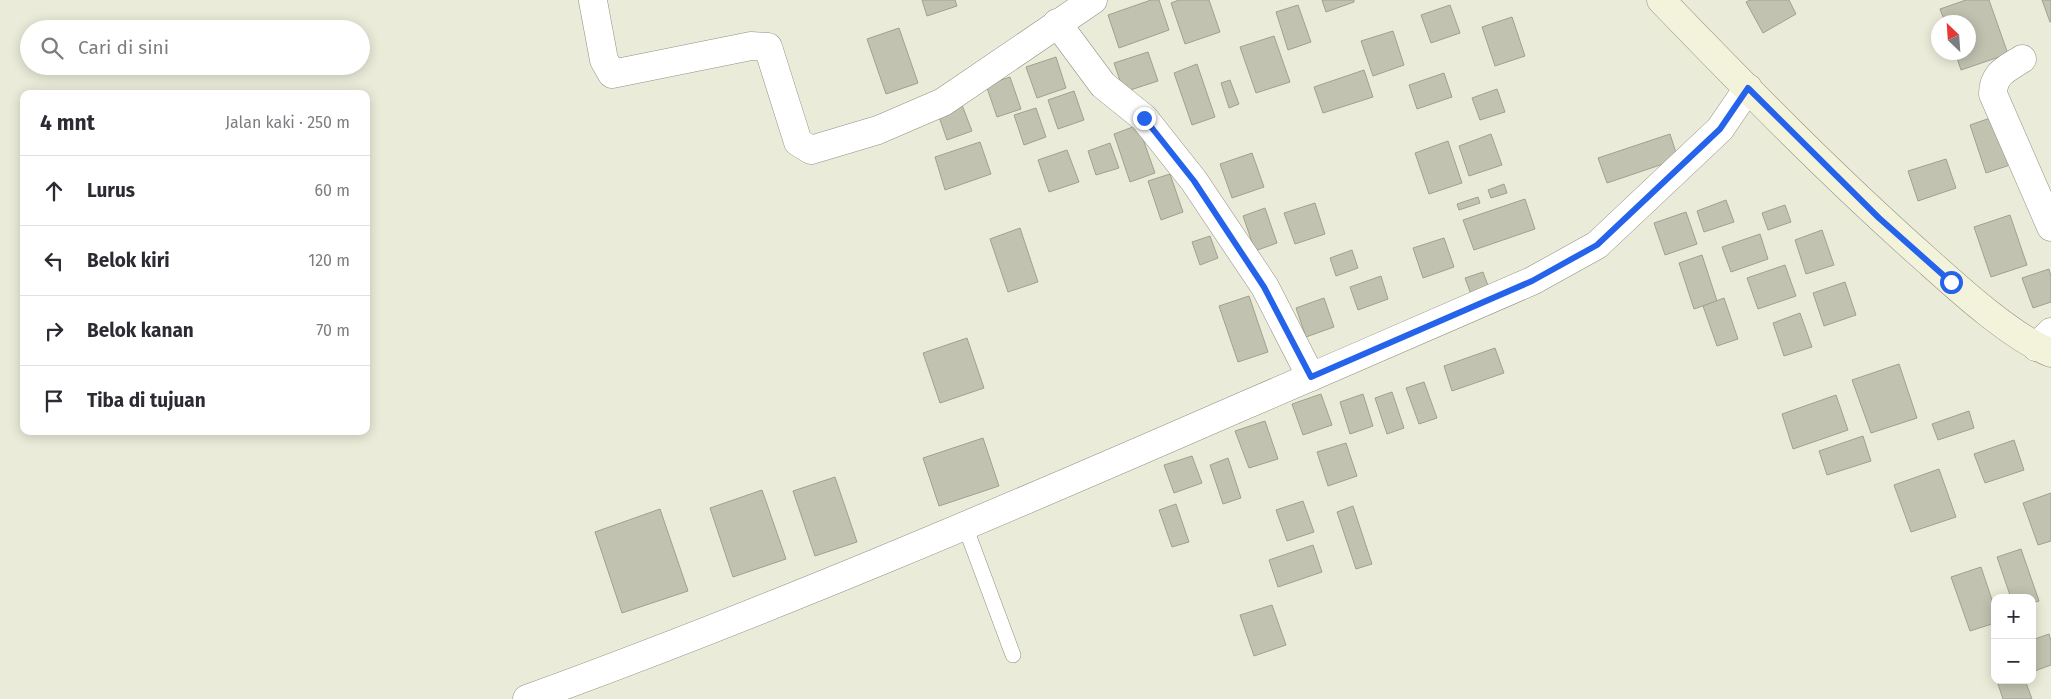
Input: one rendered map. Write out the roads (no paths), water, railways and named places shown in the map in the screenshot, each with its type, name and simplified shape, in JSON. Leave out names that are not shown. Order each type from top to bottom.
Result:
[{"type":"main road","points":[[1661,0],[1886,224],[1951,282],[2046,344]]},
{"type":"street","points":[[593,1],[604,60],[612,74],[751,46],[768,46],[798,142],[811,150],[878,130],[943,102],[1093,0]]},
{"type":"street","points":[[1057,23],[1103,85],[1144,118],[1194,181],[1264,287],[1311,377]]},
{"type":"street","points":[[2022,60],[1998,74],[1993,85],[1993,94],[1995,103],[2051,227]]},
{"type":"street","points":[[527,699],[739,619],[1100,470],[1532,281],[1597,245],[1720,129],[1748,88]]},
{"type":"lane","points":[[965,526],[1013,655]]}]
